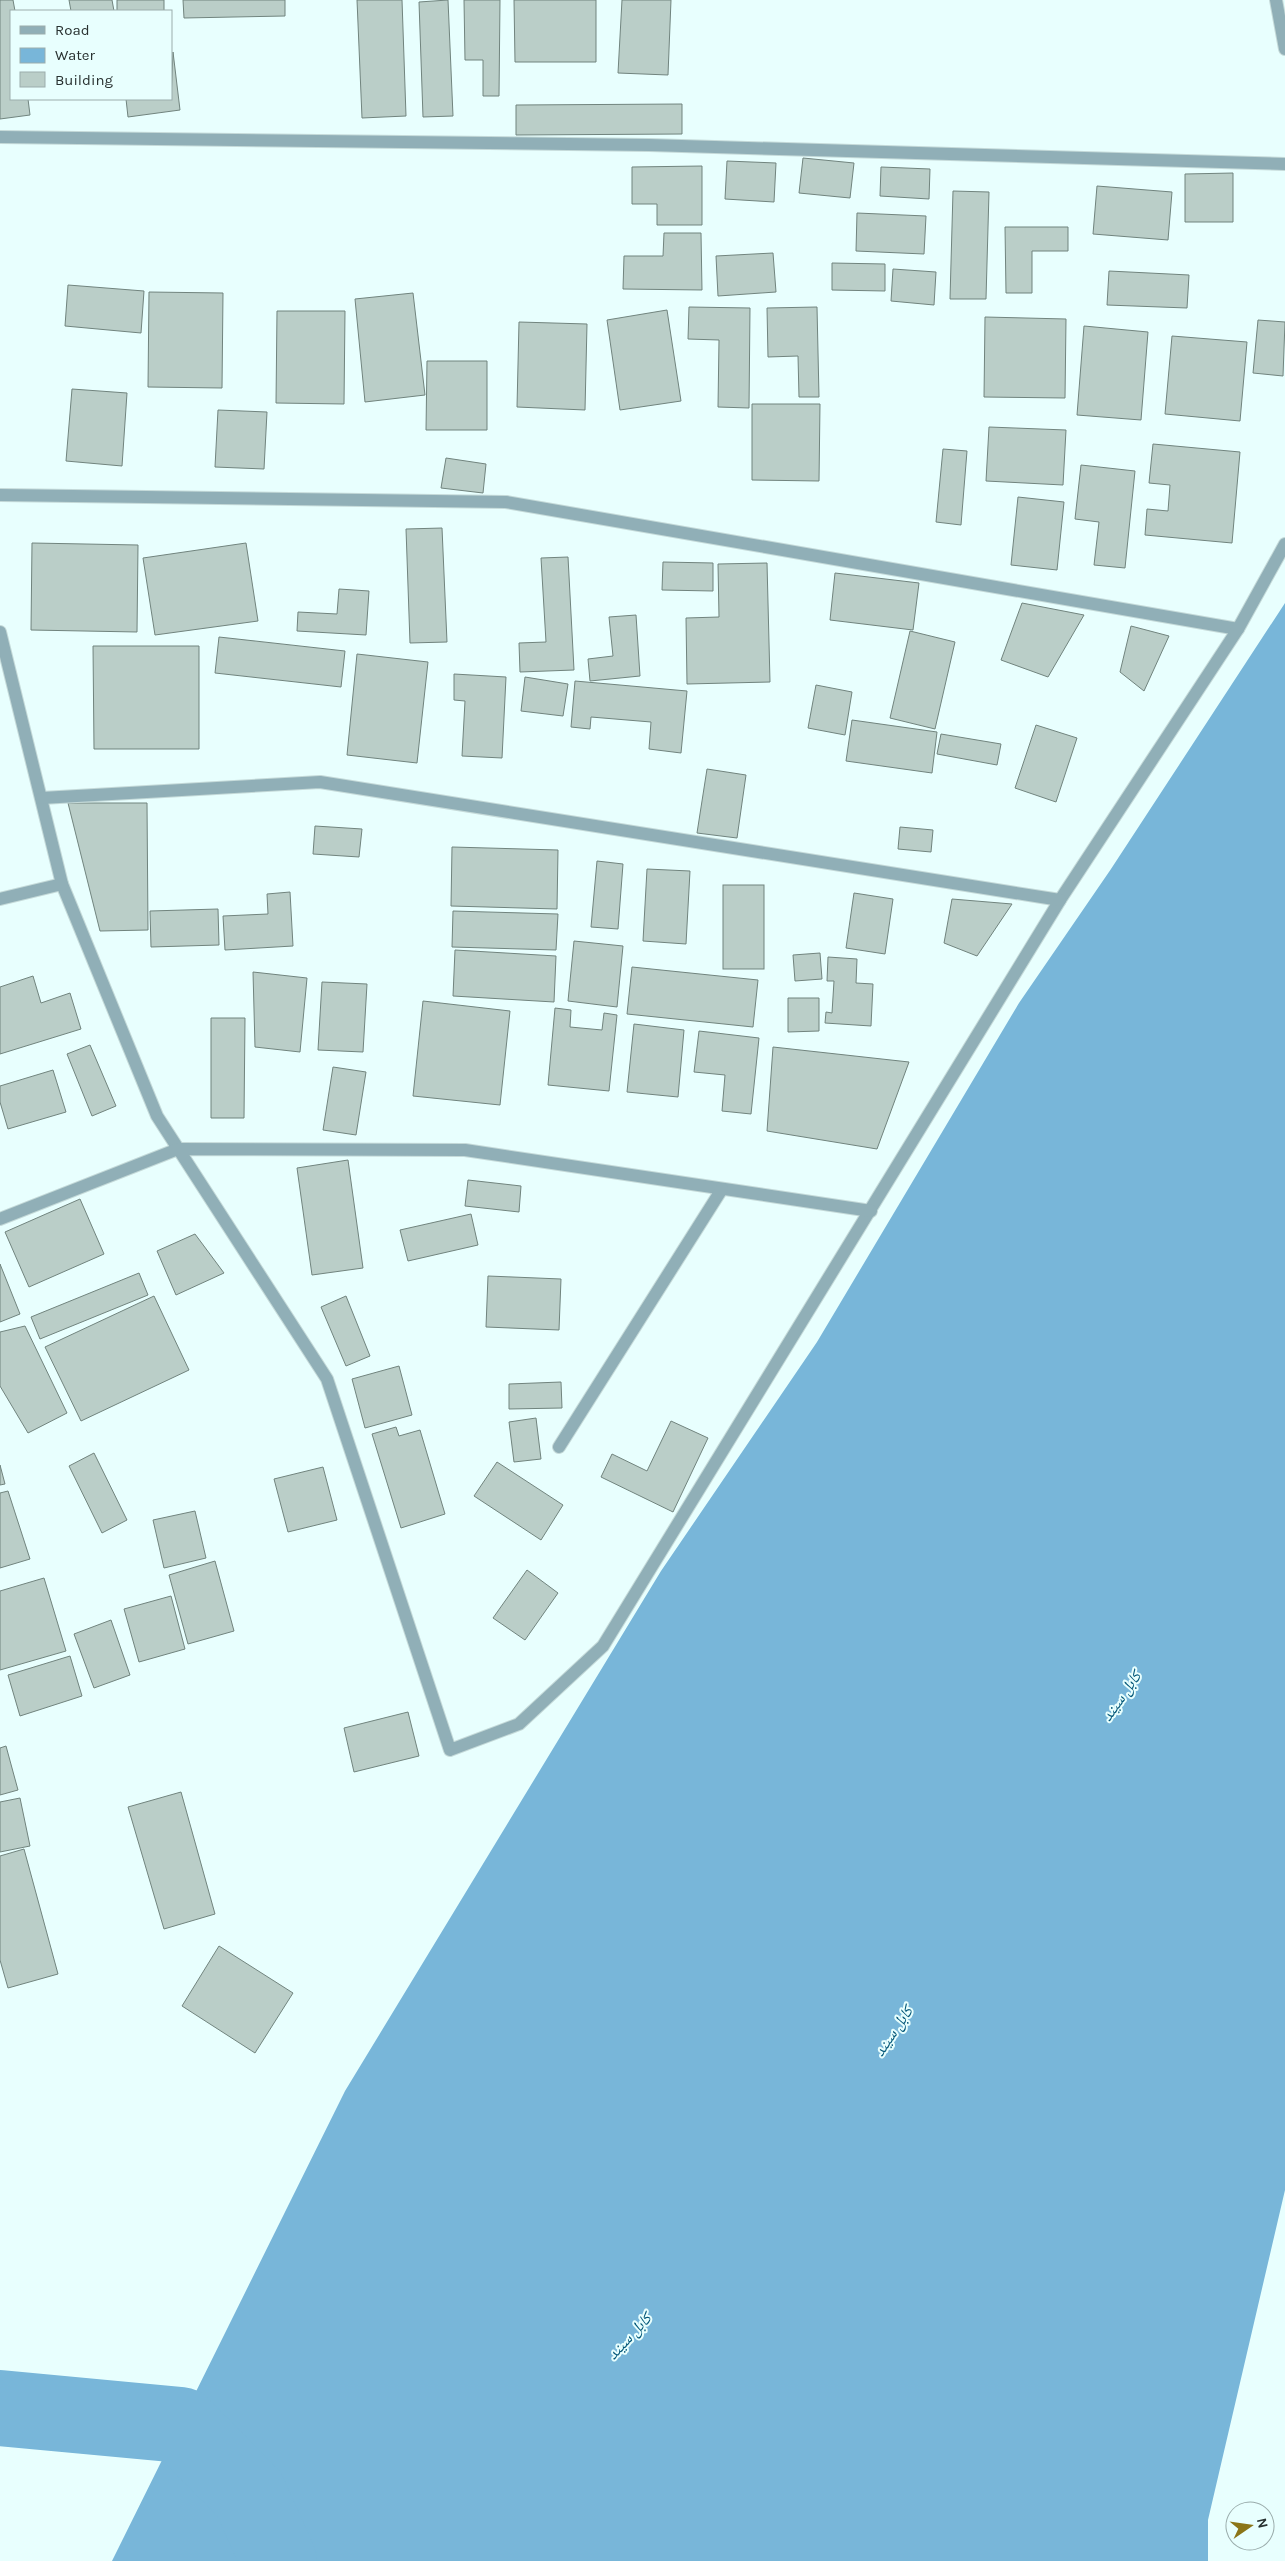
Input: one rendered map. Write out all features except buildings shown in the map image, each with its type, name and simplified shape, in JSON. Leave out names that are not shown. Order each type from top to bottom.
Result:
[{"type":"street","points":[[1276,0],[1285,49]]},
{"type":"street","points":[[0,137],[649,145],[1285,164]]},
{"type":"street","points":[[0,495],[506,502],[1238,629]]},
{"type":"street","points":[[0,632],[62,884],[157,1116],[327,1380],[450,1750],[519,1724],[603,1646],[1060,900],[1238,629],[1285,544]]},
{"type":"street","points":[[42,798],[320,782],[1060,900]]},
{"type":"street","points":[[0,899],[62,884]]},
{"type":"street","points":[[0,1219],[178,1149],[464,1150],[871,1211]]},
{"type":"street","points":[[559,1448],[722,1189]]},
{"type":"water","name":"کابل سيند","points":[[1285,603],[1285,2190],[1208,2520],[1208,2561],[112,2561],[345,2091],[661,1571],[817,1342],[1019,1003],[1111,869]]},
{"type":"waterway","points":[[0,2408],[181,2425],[249,2494],[279,2561]]}]
